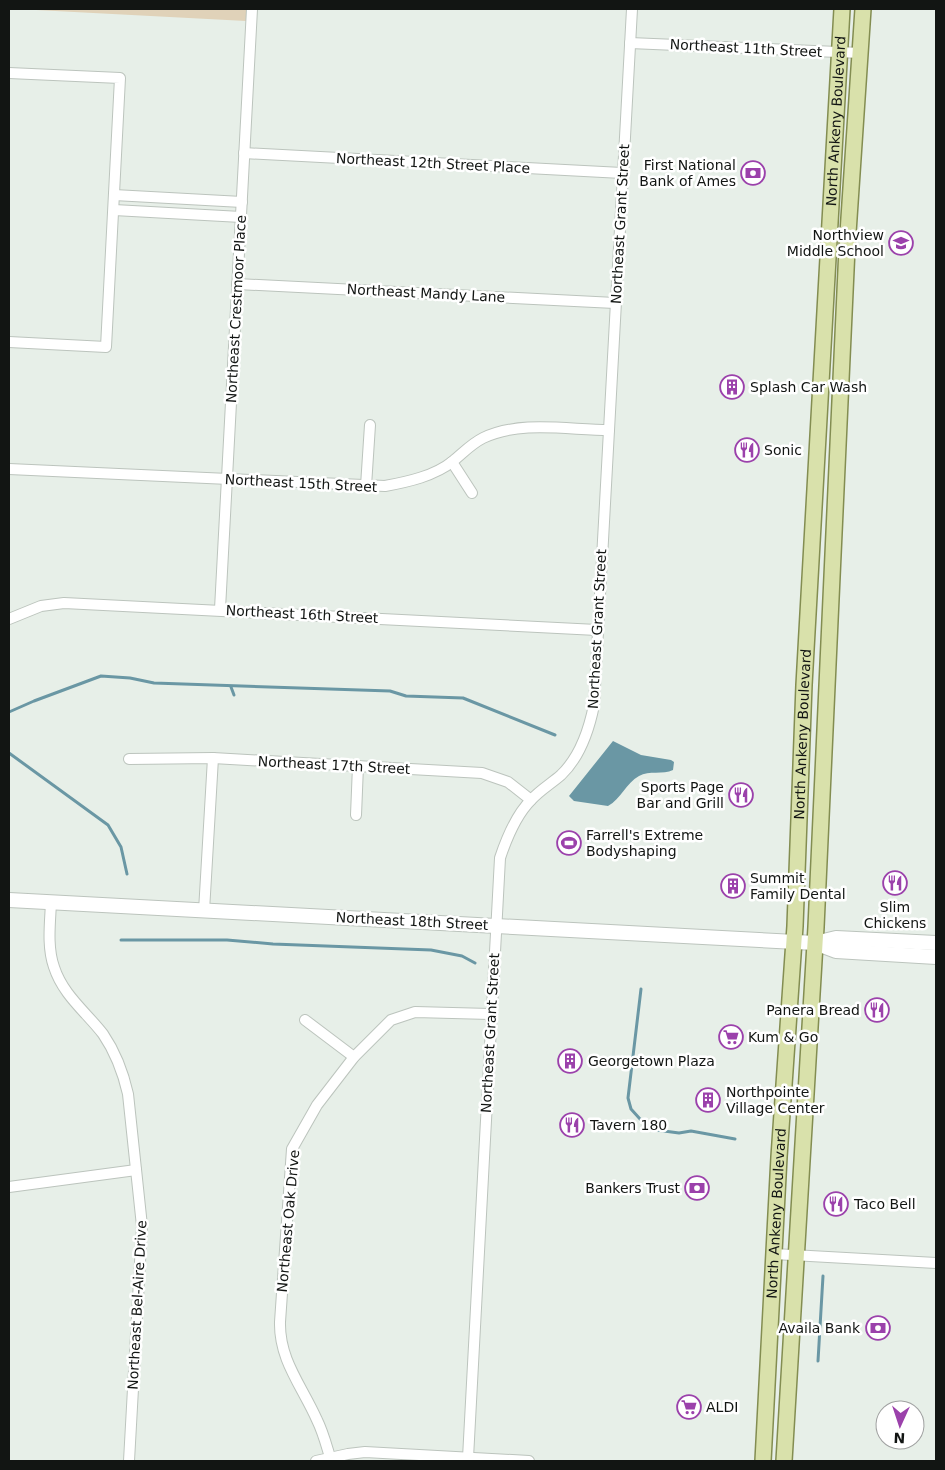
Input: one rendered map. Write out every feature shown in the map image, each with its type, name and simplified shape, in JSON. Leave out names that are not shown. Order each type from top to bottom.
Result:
[{"type":"main road","name":"North Ankeny Boulevard","points":[[763,1461],[794,941],[805,675],[842,9]]},
{"type":"main road","name":"North Ankeny Boulevard","points":[[784,1461],[815,942],[847,248],[863,9]]},
{"type":"main road","name":"Northeast 18th Street","points":[[9,900],[815,942]]},
{"type":"main road","points":[[815,942],[836,938],[936,943]]},
{"type":"main road","points":[[815,942],[836,951],[936,957]]},
{"type":"street","name":"Northeast Crestmoor Place","points":[[220,610],[252,9]]},
{"type":"street","name":"Northeast Grant Street","points":[[468,1458],[490,1014],[500,858],[512,828],[531,800],[570,765],[588,731],[594,705],[632,9]]},
{"type":"street","name":"Northeast 11th Street","points":[[630,43],[861,53]]},
{"type":"street","points":[[9,73],[120,78],[106,347],[9,342]]},
{"type":"street","name":"Northeast 12th Street Place","points":[[244,153],[622,173]]},
{"type":"street","points":[[114,195],[242,202]]},
{"type":"street","points":[[114,210],[241,217]]},
{"type":"street","name":"Northeast Mandy Lane","points":[[237,284],[615,303]]},
{"type":"street","points":[[366,486],[370,425]]},
{"type":"street","name":"Northeast 15th Street","points":[[9,469],[385,486],[411,481],[452,462],[466,448],[484,438],[506,430],[521,428],[609,430]]},
{"type":"street","points":[[452,462],[472,492]]},
{"type":"street","name":"Northeast 16th Street","points":[[9,619],[41,606],[64,603],[597,630]]},
{"type":"street","points":[[204,911],[213,758]]},
{"type":"street","name":"Northeast 17th Street","points":[[129,759],[213,758],[482,772],[508,782],[531,800]]},
{"type":"street","points":[[356,815],[358,766]]},
{"type":"street","name":"Northeast Bel-Aire Drive","points":[[51,903],[50,936],[53,965],[64,990],[102,1033],[119,1061],[128,1094],[142,1226],[129,1461]]},
{"type":"street","name":"Northeast Oak Drive","points":[[330,1457],[317,1419],[289,1366],[281,1344],[280,1322],[292,1149],[318,1105],[354,1057],[384,1025],[407,1014],[433,1012],[490,1014]]},
{"type":"street","points":[[304,1020],[354,1057]]},
{"type":"street","points":[[9,1187],[136,1170]]},
{"type":"street","points":[[774,1254],[936,1263]]},
{"type":"street","points":[[316,1461],[366,1452],[530,1461]]},
{"type":"shaded area","points":[[17,9],[247,9],[246,21]]},
{"type":"water","points":[[613,741],[641,755],[671,760],[674,762],[673,770],[647,773],[639,776],[608,806],[574,801],[569,796]]},
{"type":"waterway","points":[[9,712],[101,676],[130,678],[154,683],[390,691],[406,696],[463,698],[555,735]]},
{"type":"waterway","points":[[231,687],[234,695]]},
{"type":"waterway","points":[[9,753],[108,825],[121,847],[127,874]]},
{"type":"waterway","points":[[121,940],[227,940],[273,944],[431,950],[462,956],[475,963]]},
{"type":"waterway","points":[[641,989],[628,1098],[631,1109],[649,1129],[679,1133],[691,1131],[735,1139]]},
{"type":"waterway","points":[[818,1361],[823,1276]]},
{"type":"place","name":"First National Bank of Ames","points":[[753,173]]},
{"type":"place","name":"Northview Middle School","points":[[901,243]]},
{"type":"place","name":"Splash Car Wash","points":[[732,387]]},
{"type":"place","name":"Sonic","points":[[747,450]]},
{"type":"place","name":"Sports Page Bar and Grill","points":[[741,795]]},
{"type":"place","name":"Farrell's Extreme Bodyshaping","points":[[569,843]]},
{"type":"place","name":"Slim Chickens","points":[[895,883]]},
{"type":"place","name":"Summit Family Dental","points":[[733,886]]},
{"type":"place","name":"Panera Bread","points":[[877,1010]]},
{"type":"place","name":"Kum & Go","points":[[731,1037]]},
{"type":"place","name":"Georgetown Plaza","points":[[570,1061]]},
{"type":"place","name":"Northpointe Village Center","points":[[708,1100]]},
{"type":"place","name":"Tavern 180","points":[[572,1125]]},
{"type":"place","name":"Bankers Trust","points":[[697,1188]]},
{"type":"place","name":"Taco Bell","points":[[836,1204]]},
{"type":"place","name":"Availa Bank","points":[[878,1328]]},
{"type":"place","name":"ALDI","points":[[689,1407]]}]
